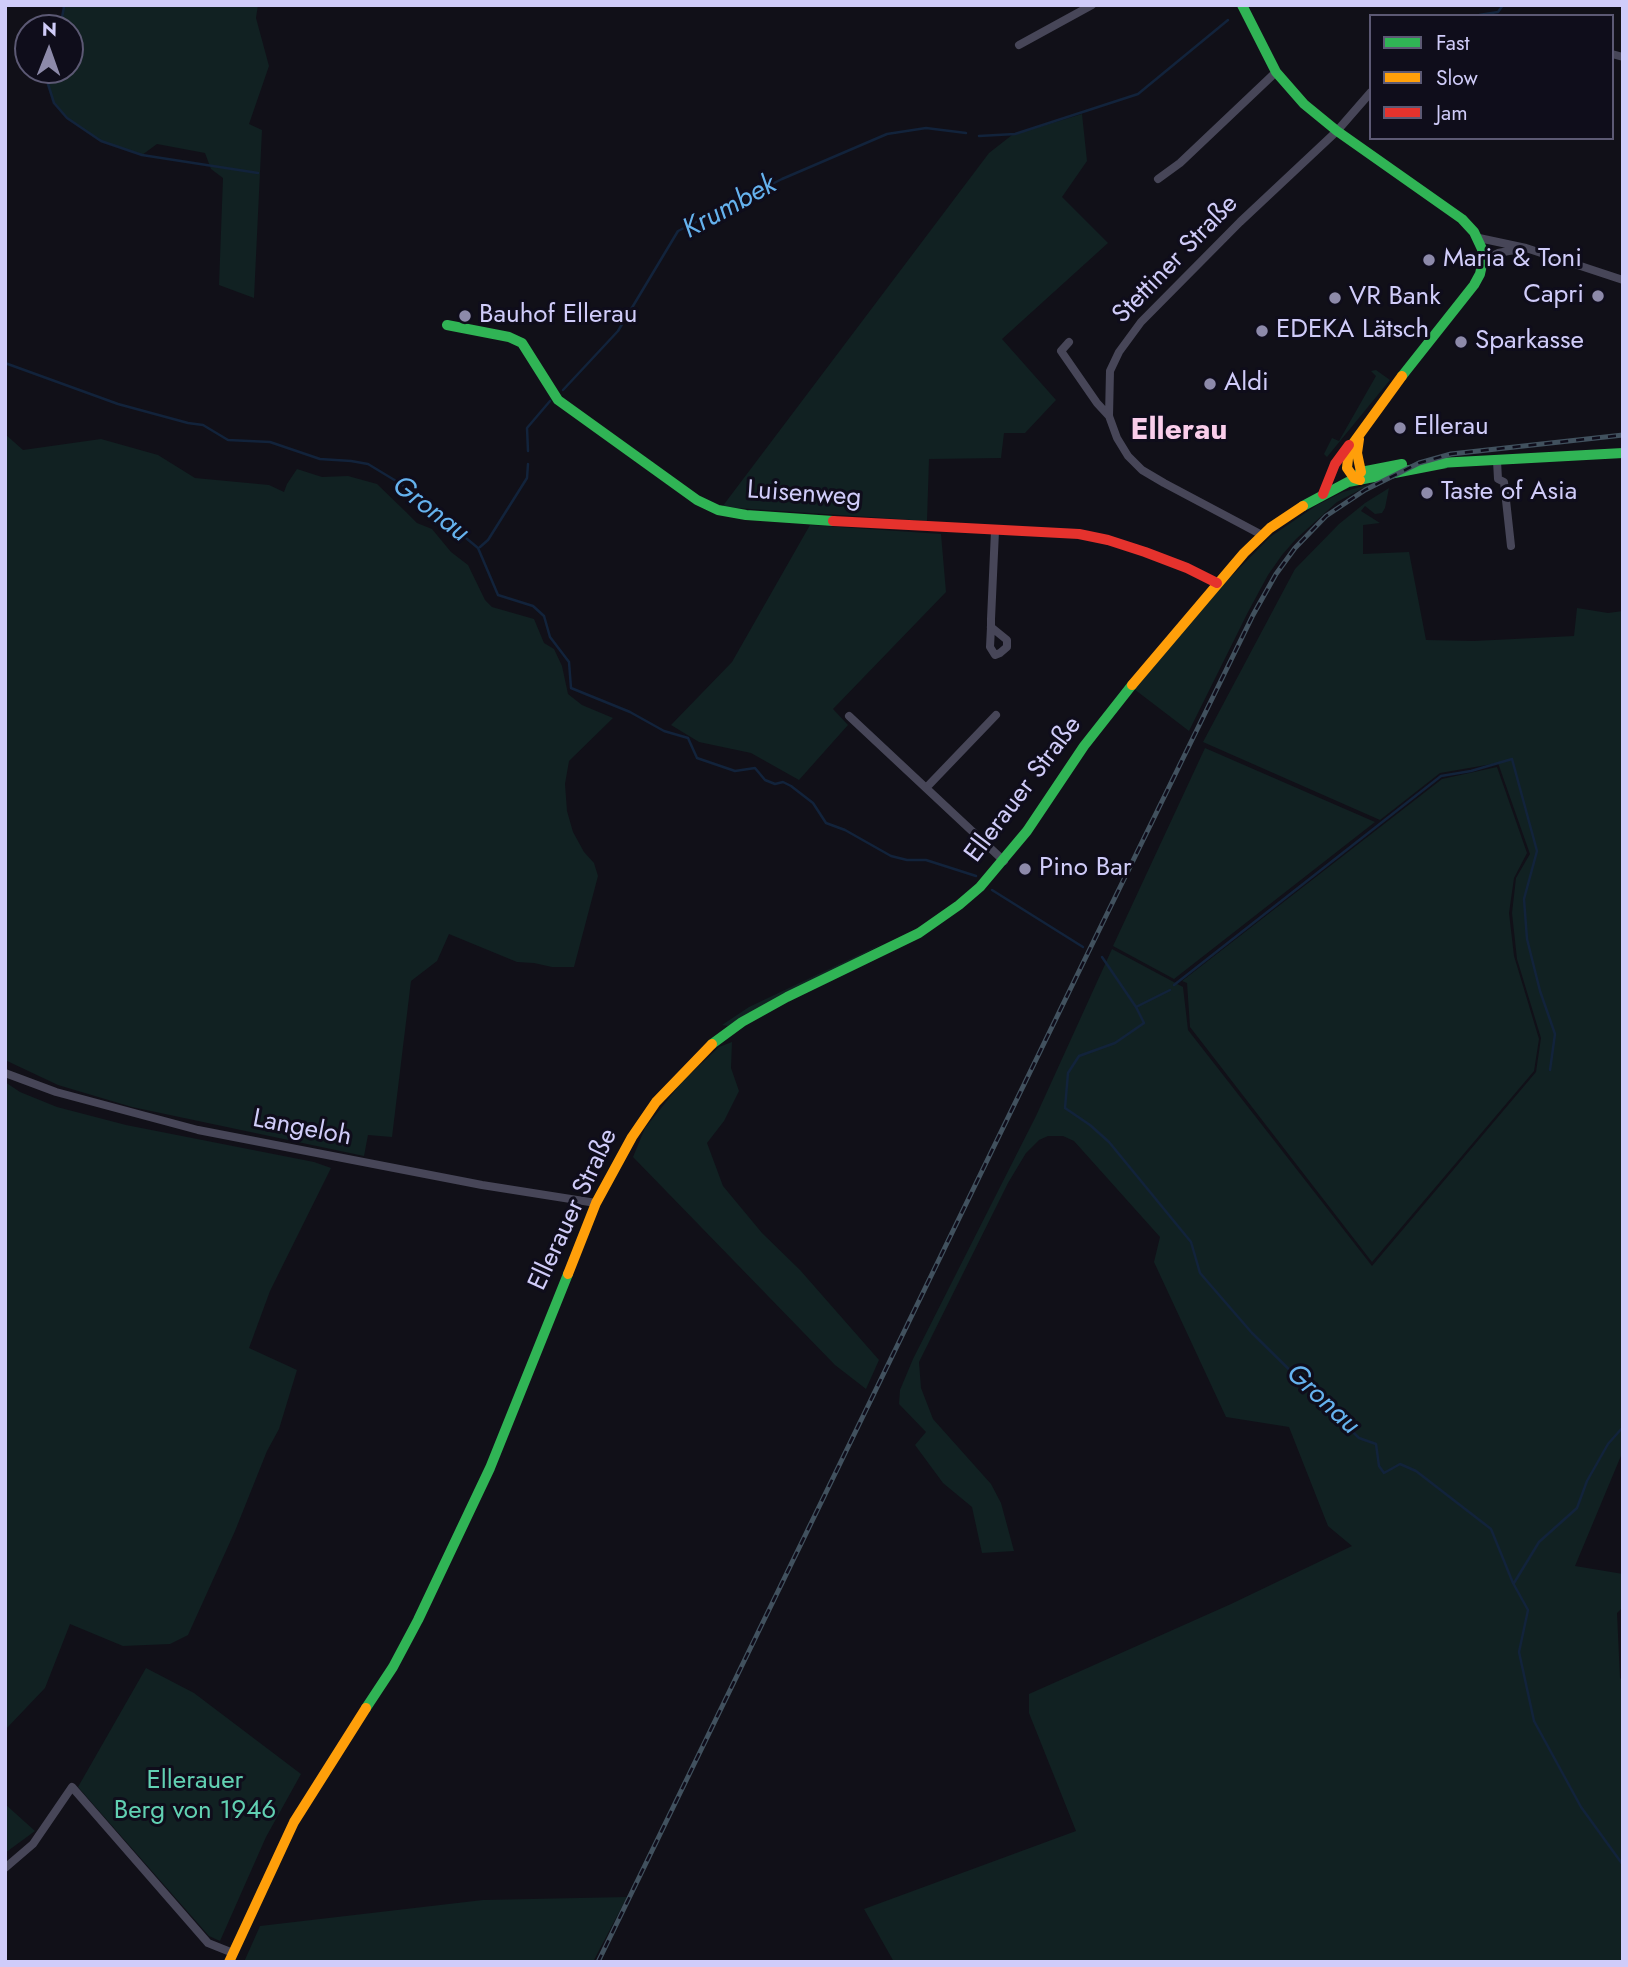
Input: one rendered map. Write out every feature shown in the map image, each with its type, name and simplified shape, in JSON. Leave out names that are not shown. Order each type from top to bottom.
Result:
[{"type":"main road","points":[[1242,5],[1276,72],[1304,104],[1337,131],[1433,196],[1466,223],[1479,238],[1483,260],[1474,285],[1339,457],[1323,494]]},
{"type":"main road","name":"Luisenweg","points":[[447,325],[522,342],[558,400],[697,500],[718,510],[746,515],[995,531],[1047,531],[1108,540],[1186,568],[1217,583]]},
{"type":"main road","points":[[1356,478],[1348,468],[1347,457],[1360,433]]},
{"type":"main road","name":"Ellerauer Straße","points":[[231,1957],[279,1851],[318,1782],[393,1667],[475,1503],[596,1203],[632,1137],[656,1102],[685,1070],[719,1038],[787,997],[919,933],[959,905],[1004,861],[1048,802],[1084,746],[1217,583],[1262,535],[1323,494],[1356,478],[1446,463],[1623,453]]},
{"type":"street","points":[[1018,45],[1092,5]]},
{"type":"street","points":[[1158,179],[1180,163],[1276,72]]},
{"type":"street","name":"Stettiner Straße","points":[[1262,535],[1142,470],[1128,456],[1117,438],[1109,416],[1110,372],[1119,352],[1141,322],[1240,222],[1337,131],[1369,94]]},
{"type":"street","points":[[1479,238],[1526,248],[1623,280]]},
{"type":"street","points":[[1483,260],[1498,253],[1526,248]]},
{"type":"street","points":[[1069,342],[1061,351],[1097,404],[1109,416]]},
{"type":"street","points":[[1496,461],[1498,479],[1504,482],[1511,546]]},
{"type":"street","points":[[991,628],[995,531]]},
{"type":"street","points":[[926,788],[996,715]]},
{"type":"street","points":[[849,716],[1004,861]]},
{"type":"street","name":"Langeloh","points":[[5,1073],[56,1093],[198,1130],[482,1185],[596,1203]]},
{"type":"street","points":[[5,1868],[33,1844],[72,1787],[208,1942],[231,1957]]},
{"type":"green space","points":[[61,5],[258,5],[256,18],[269,66],[249,124],[262,130],[254,298],[219,285],[223,178],[211,169],[205,153],[157,144],[142,155],[101,141],[67,118],[54,103],[48,84],[84,84],[84,14],[63,14],[64,8]]},
{"type":"green space","points":[[1082,114],[1087,161],[1062,197],[1108,243],[1002,339],[1056,400],[1025,433],[1004,433],[1001,458],[929,459],[927,521],[722,507],[989,153],[1012,135]]},
{"type":"green space","points":[[1376,370],[1390,380],[1327,457],[1324,454],[1332,438],[1339,441],[1376,376],[1371,371]]},
{"type":"green space","points":[[5,434],[23,450],[101,439],[158,455],[195,478],[269,485],[284,492],[297,469],[322,477],[348,476],[377,484],[417,523],[432,529],[451,552],[468,565],[485,600],[492,607],[534,619],[544,643],[554,649],[562,666],[568,694],[582,705],[613,718],[569,761],[565,784],[567,811],[573,832],[584,852],[594,863],[598,876],[574,967],[517,962],[449,934],[437,961],[411,981],[392,1137],[368,1135],[364,1156],[132,1107],[58,1085],[5,1060]]},
{"type":"green space","points":[[1373,483],[1337,502],[1282,555],[1248,612],[1189,731],[1134,689],[1217,591],[1270,537],[1317,505],[1343,492]]},
{"type":"green space","points":[[1389,488],[1382,513],[1375,514],[1365,506],[1361,511],[1380,523],[1363,525],[1363,554],[1409,552],[1426,640],[1474,641],[1574,636],[1577,608],[1608,613],[1623,611],[1623,1451],[1575,1566],[1623,1574],[1623,1607],[1617,1613],[1620,1678],[1623,1681],[1623,1962],[894,1962],[864,1909],[1076,1831],[1029,1713],[1029,1694],[1231,1604],[1352,1546],[1328,1526],[1289,1427],[1226,1417],[1154,1262],[1160,1237],[1074,1141],[1063,1136],[1048,1136],[1039,1140],[1026,1153],[1008,1183],[919,1362],[921,1388],[933,1419],[991,1484],[1001,1503],[1014,1551],[982,1553],[972,1507],[943,1483],[915,1445],[926,1432],[899,1404],[900,1390],[913,1359],[1036,1116],[1112,949],[1183,987],[1188,1030],[1372,1266],[1536,1072],[1541,1038],[1517,959],[1512,913],[1516,878],[1530,854],[1498,763],[1440,773],[1380,820],[1203,742],[1295,569],[1339,524]]},
{"type":"green space","points":[[810,525],[941,534],[946,592],[833,709],[848,725],[799,780],[751,753],[699,742],[671,725],[732,662]]},
{"type":"green space","points":[[1205,748],[1375,822],[1174,979],[1113,946]]},
{"type":"green space","points":[[1497,767],[1527,853],[1514,878],[1509,913],[1514,956],[1539,1039],[1534,1071],[1372,1262],[1190,1027],[1187,983],[1182,981],[1442,779]]},
{"type":"green space","points":[[886,942],[728,1026],[722,1025],[749,1007]]},
{"type":"green space","points":[[732,1042],[731,1068],[739,1091],[724,1121],[707,1143],[723,1186],[762,1233],[800,1270],[879,1360],[866,1389],[835,1365],[633,1157],[645,1128],[682,1082],[719,1047]]},
{"type":"green space","points":[[5,1082],[20,1092],[57,1107],[126,1125],[314,1162],[331,1168],[270,1291],[249,1348],[297,1370],[279,1429],[188,1635],[170,1644],[123,1646],[70,1624],[45,1688],[5,1730]]},
{"type":"green space","name":"Ellerauer Berg von 1946","points":[[146,1668],[194,1693],[301,1774],[266,1837],[220,1941],[209,1936],[78,1787]]},
{"type":"green space","points":[[5,1804],[35,1831],[5,1853]]},
{"type":"green space","points":[[627,1897],[593,1962],[244,1962],[260,1926],[483,1900]]},
{"type":"waterway","points":[[61,5],[64,7],[63,14]]},
{"type":"waterway","name":"Krumbek","points":[[1485,14],[1498,12],[1503,5]]},
{"type":"waterway","name":"Krumbek","points":[[979,136],[1015,134],[1138,94],[1228,20]]},
{"type":"waterway","points":[[48,84],[54,103],[67,118],[101,141],[142,155],[258,173]]},
{"type":"waterway","name":"Krumbek","points":[[563,390],[618,331],[678,231],[782,179],[887,134],[926,128],[966,133]]},
{"type":"waterway","name":"Gronau","points":[[5,363],[118,404],[203,425],[228,440],[270,442],[320,459],[368,464],[401,484],[478,548],[498,595],[533,606],[544,616],[550,637],[569,662],[571,688],[630,712],[664,731],[688,738],[697,758],[735,771],[755,768],[765,780],[791,786],[813,803],[826,823],[845,830],[891,856],[907,860],[926,860],[976,876]]},
{"type":"waterway","name":"Krumbek","points":[[528,451],[527,428],[550,401]]},
{"type":"waterway","name":"Krumbek","points":[[480,547],[488,540],[527,478],[528,464]]},
{"type":"waterway","points":[[1174,985],[1441,776],[1471,771],[1512,759],[1537,851],[1524,899],[1527,939],[1540,991],[1555,1034],[1550,1070]]},
{"type":"waterway","name":"Gronau","points":[[992,890],[1083,947]]},
{"type":"waterway","name":"Gronau","points":[[1102,957],[1144,1023],[1115,1043],[1079,1056],[1068,1073],[1065,1108],[1109,1142],[1191,1242],[1200,1273],[1252,1333],[1359,1438],[1376,1444],[1379,1466],[1384,1473],[1400,1464],[1416,1471],[1491,1529],[1513,1583],[1528,1610],[1519,1652],[1534,1721],[1581,1807],[1623,1865]]},
{"type":"waterway","points":[[1136,1007],[1170,990]]},
{"type":"waterway","points":[[1514,1583],[1539,1542],[1577,1508],[1587,1481],[1608,1444],[1623,1427]]},
{"type":"waterway","name":"Gronau","points":[[1622,1962],[1623,1958]]},
{"type":"railway","points":[[598,1962],[1083,963],[1253,615],[1276,574],[1295,548],[1326,516],[1365,490],[1419,463],[1451,454],[1623,435]]},
{"type":"traffic: fast","points":[[1242,5],[1276,72],[1304,104],[1337,131],[1462,219],[1474,232],[1482,249],[1480,274],[1474,285],[1402,376]]},
{"type":"traffic: fast","points":[[447,325],[509,337],[522,343],[558,400],[697,500],[718,510],[746,515],[833,521]]},
{"type":"traffic: fast","points":[[1439,463],[1623,453]]},
{"type":"traffic: fast","points":[[1303,506],[1348,482],[1446,463]]},
{"type":"traffic: fast","points":[[1352,480],[1361,472],[1402,464]]},
{"type":"traffic: fast","points":[[712,1044],[742,1022],[787,997],[919,933],[959,905],[980,887],[1027,831],[1084,746],[1132,685]]},
{"type":"traffic: fast","points":[[366,1708],[393,1667],[418,1620],[490,1468],[568,1274]]},
{"type":"traffic: slow","points":[[1360,480],[1354,478],[1347,468],[1349,449],[1402,376]]},
{"type":"traffic: slow","points":[[1359,439],[1357,453],[1361,472]]},
{"type":"traffic: slow","points":[[1132,685],[1244,553],[1270,528],[1303,506]]},
{"type":"traffic: slow","points":[[568,1274],[596,1203],[632,1137],[656,1102],[712,1044]]},
{"type":"traffic: slow","points":[[229,1962],[294,1822],[366,1708]]},
{"type":"traffic: jam","points":[[1323,494],[1335,464],[1349,445]]},
{"type":"traffic: jam","points":[[833,521],[1079,534],[1145,552],[1217,583]]},
{"type":"place","name":"Maria & Toni","points":[[1429,260]]},
{"type":"place","name":"Capri","points":[[1598,296]]},
{"type":"place","name":"VR Bank","points":[[1335,298]]},
{"type":"place","name":"Bauhof Ellerau","points":[[465,316]]},
{"type":"place","name":"EDEKA Lätsch","points":[[1262,331]]},
{"type":"place","name":"Sparkasse","points":[[1461,342]]},
{"type":"place","name":"Aldi","points":[[1210,384]]},
{"type":"place","name":"Ellerau","points":[[1400,428]]},
{"type":"place","name":"Taste of Asia","points":[[1427,493]]},
{"type":"place","name":"Pino Bar","points":[[1025,869]]},
{"type":"district","name":"Ellerau","points":[[1179,432]]}]
